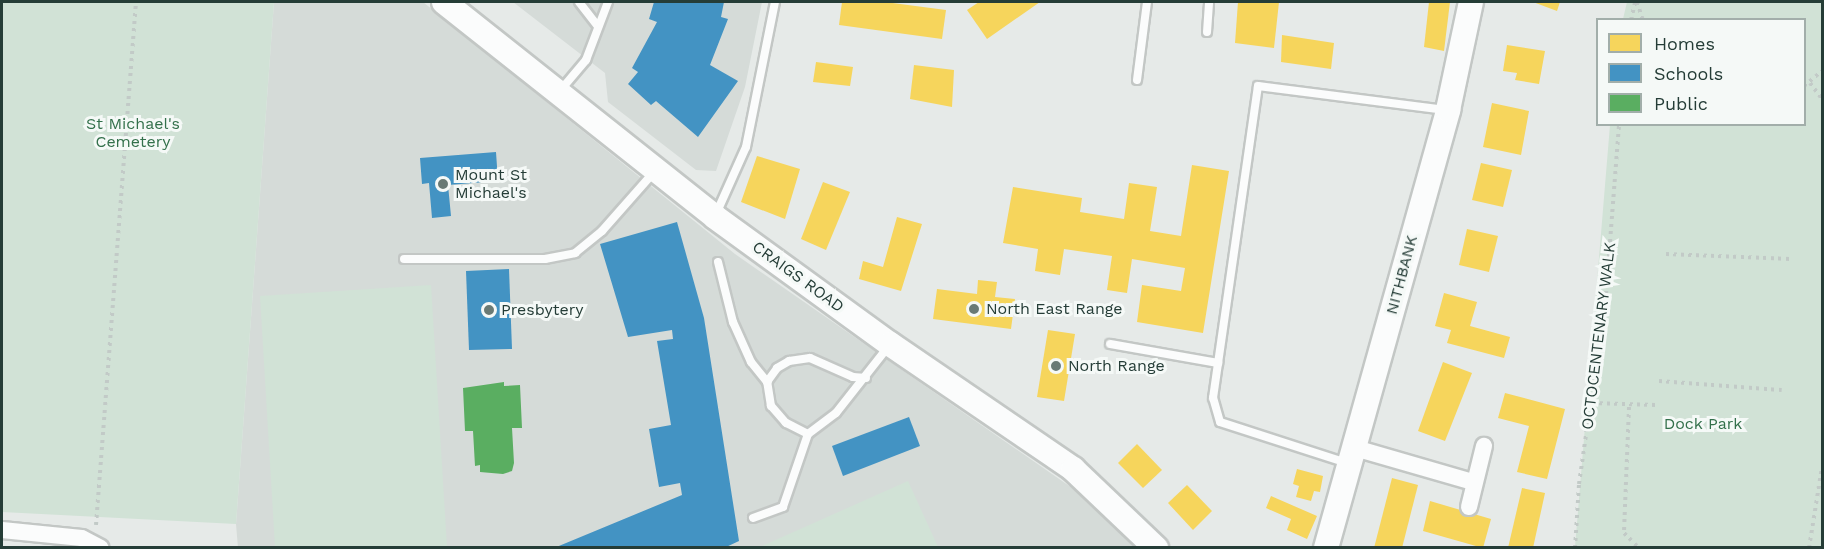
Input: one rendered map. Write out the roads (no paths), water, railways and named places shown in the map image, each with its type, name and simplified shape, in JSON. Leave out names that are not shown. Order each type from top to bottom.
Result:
[{"type":"street","name":"CRAIGS ROAD","points":[[444,2],[715,217],[890,344],[1073,470],[1156,548]]},
{"type":"street","name":"NITHBANK","points":[[1326,548],[1448,110],[1471,2]]},
{"type":"street","points":[[1468,507],[1484,446]]},
{"type":"street","points":[[1353,456],[1473,482]]},
{"type":"street","points":[[2,530],[46,532],[98,546]]},
{"type":"lane","points":[[579,2],[598,26]]},
{"type":"lane","points":[[559,93],[586,60],[608,2]]},
{"type":"lane","points":[[715,217],[746,147],[775,2]]},
{"type":"lane","points":[[1137,80],[1147,2]]},
{"type":"lane","points":[[1208,32],[1209,2]]},
{"type":"lane","points":[[1353,456],[1220,422],[1213,398],[1258,86],[1448,110]]},
{"type":"lane","points":[[404,259],[546,258],[575,254],[602,231],[657,169]]},
{"type":"lane","points":[[718,262],[733,322],[751,362],[767,382],[771,406],[786,423],[808,434]]},
{"type":"lane","points":[[753,518],[783,507],[808,434],[836,413],[866,378],[890,344]]},
{"type":"lane","points":[[1110,344],[1218,363]]},
{"type":"lane","points":[[767,382],[789,361],[810,358],[853,377],[866,378]]},
{"type":"place","name":"Mount St Michael's","points":[[443,184]]},
{"type":"place","name":"North East Range","points":[[974,309]]},
{"type":"place","name":"Presbytery","points":[[489,310]]},
{"type":"place","name":"North Range","points":[[1056,366]]},
{"type":"park label","name":"St Michael's Cemetery","points":[[133,133]]},
{"type":"park label","name":"Dock Park","points":[[1703,424]]}]
